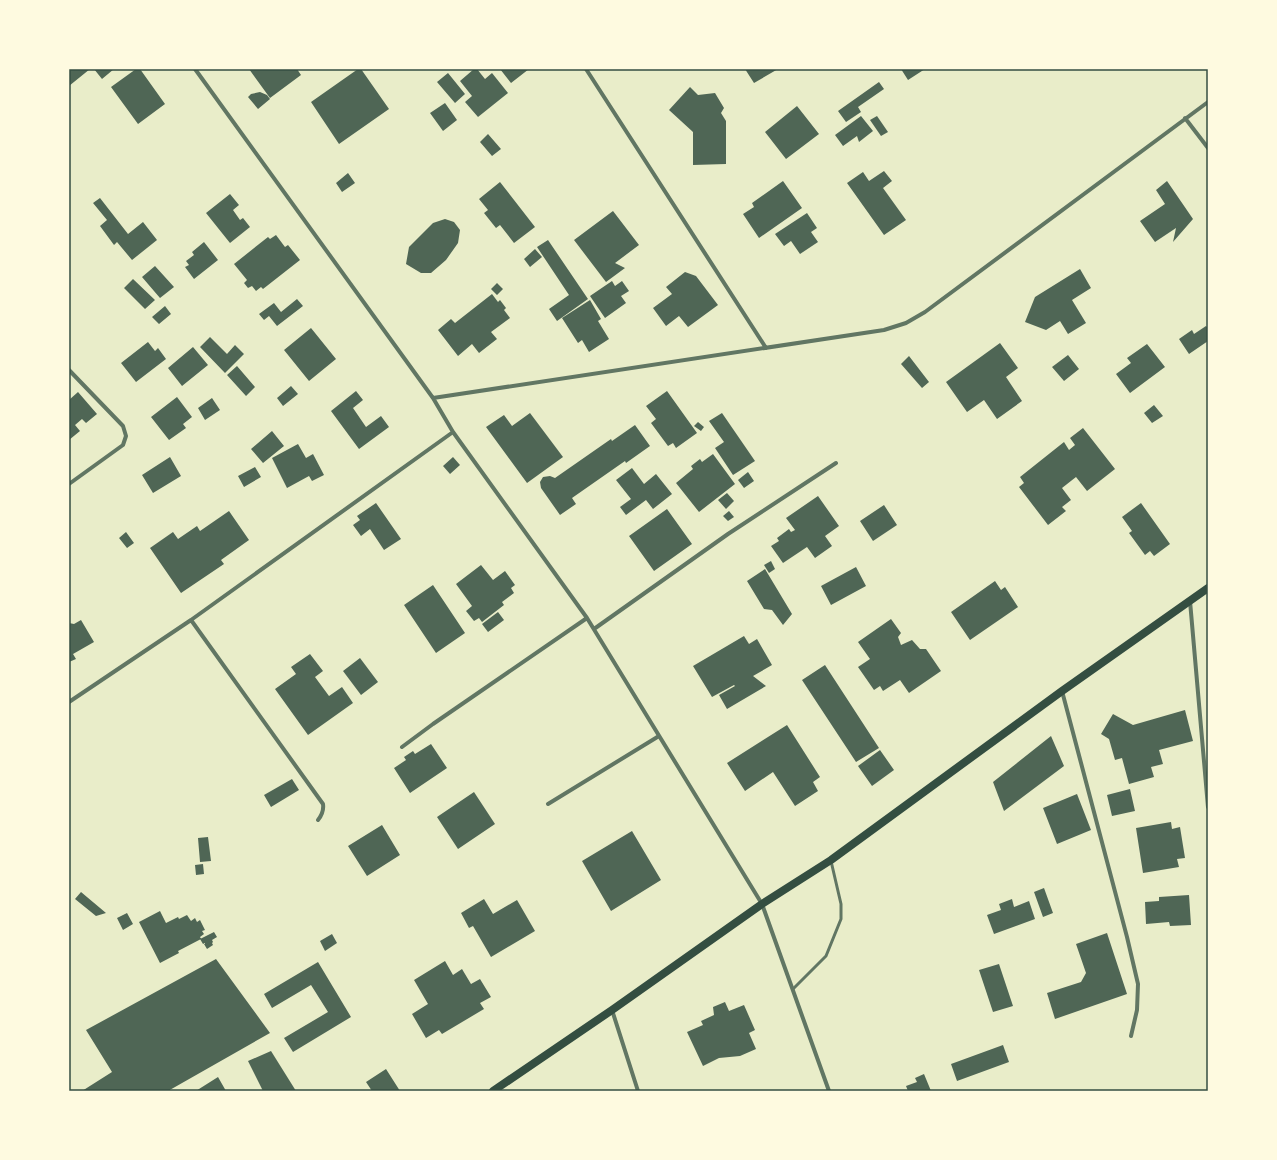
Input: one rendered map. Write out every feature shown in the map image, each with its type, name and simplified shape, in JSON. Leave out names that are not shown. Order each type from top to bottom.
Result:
[{"type":"main road","points":[[493,1091],[612,1010],[762,904],[831,860],[1062,691],[1208,588]]},
{"type":"street","points":[[195,69],[433,398],[453,432],[594,628],[762,904],[830,1091]]},
{"type":"street","points":[[586,69],[766,348]]},
{"type":"street","points":[[433,398],[884,330],[906,323],[925,312],[1208,102]]},
{"type":"street","points":[[1185,118],[1208,148]]},
{"type":"street","points":[[69,370],[123,426],[126,436],[123,445],[69,484]]},
{"type":"street","points":[[69,702],[191,620],[453,432]]},
{"type":"street","points":[[594,628],[728,534],[836,463]]},
{"type":"street","points":[[1190,601],[1208,808]]},
{"type":"street","points":[[402,747],[587,618]]},
{"type":"street","points":[[191,620],[323,804],[324,808],[322,815],[318,820]]},
{"type":"street","points":[[1062,691],[1138,984],[1137,1010],[1131,1036]]},
{"type":"street","points":[[548,804],[659,736]]},
{"type":"street","points":[[612,1010],[638,1091]]},
{"type":"lane","points":[[793,989],[826,956],[841,919],[841,904],[831,860]]},
{"type":"building","points":[[69,69],[90,69],[69,86]]},
{"type":"building","points":[[94,69],[114,69],[102,79]]},
{"type":"building","points":[[136,69],[140,69],[165,104],[138,124],[111,87]]},
{"type":"building","points":[[249,69],[297,69],[301,75],[270,98]]},
{"type":"building","points":[[358,69],[361,69],[389,109],[339,144],[311,102]]},
{"type":"building","points":[[474,69],[477,69],[485,79],[492,73],[508,93],[478,117],[465,102],[472,96],[460,81]]},
{"type":"building","points":[[500,69],[529,69],[511,83]]},
{"type":"building","points":[[745,69],[778,69],[754,83]]},
{"type":"building","points":[[901,69],[925,69],[908,80]]},
{"type":"building","points":[[448,73],[465,94],[455,103],[437,82]]},
{"type":"building","points":[[879,82],[884,89],[858,107],[861,112],[846,122],[838,111]]},
{"type":"building","points":[[690,87],[698,95],[715,93],[724,108],[721,113],[726,121],[726,164],[693,165],[693,132],[669,110]]},
{"type":"building","points":[[260,92],[267,95],[270,99],[258,109],[248,97],[251,94]]},
{"type":"building","points":[[445,103],[457,120],[443,131],[430,113]]},
{"type":"building","points":[[797,106],[819,134],[786,159],[765,132]]},
{"type":"building","points":[[861,116],[873,131],[859,142],[857,136],[843,146],[835,135]]},
{"type":"building","points":[[877,116],[888,132],[881,136],[870,120]]},
{"type":"building","points":[[488,134],[501,149],[492,156],[480,142]]},
{"type":"building","points":[[884,171],[892,181],[883,188],[906,220],[884,235],[847,183],[863,172],[869,181]]},
{"type":"building","points":[[348,173],[355,183],[342,192],[336,183]]},
{"type":"building","points":[[783,181],[802,208],[759,238],[743,214],[754,207],[752,203]]},
{"type":"building","points":[[1167,181],[1193,219],[1173,242],[1176,228],[1155,242],[1140,221],[1165,204],[1156,190]]},
{"type":"building","points":[[500,182],[535,227],[514,243],[500,225],[496,228],[484,213],[488,210],[479,199]]},
{"type":"building","points":[[230,194],[239,205],[233,210],[240,220],[243,218],[250,227],[230,243],[206,213]]},
{"type":"building","points":[[100,198],[128,234],[143,222],[157,240],[132,260],[117,242],[114,245],[100,226],[107,220],[93,203]]},
{"type":"building","points":[[613,211],[639,245],[615,263],[625,268],[606,282],[574,240]]},
{"type":"building","points":[[807,213],[817,228],[811,232],[818,242],[800,254],[791,241],[784,246],[775,234]]},
{"type":"building","points":[[445,219],[454,222],[460,230],[458,243],[446,260],[431,273],[421,273],[406,264],[409,247],[433,223]]},
{"type":"building","points":[[276,235],[285,247],[288,245],[300,260],[263,289],[261,287],[256,291],[252,286],[248,288],[244,283],[247,280],[234,264],[268,237],[270,239]]},
{"type":"building","points":[[548,240],[588,299],[557,321],[549,309],[569,295],[537,247]]},
{"type":"building","points":[[204,242],[218,260],[194,279],[185,267],[189,265],[186,261],[194,255],[192,252]]},
{"type":"building","points":[[535,249],[542,257],[530,267],[524,259]]},
{"type":"building","points":[[155,266],[174,287],[160,298],[142,277]]},
{"type":"building","points":[[1080,269],[1091,288],[1072,300],[1086,323],[1068,334],[1060,321],[1046,330],[1025,322],[1035,297]]},
{"type":"building","points":[[685,272],[696,276],[718,305],[688,327],[679,316],[666,326],[653,308],[672,294],[666,287]]},
{"type":"building","points":[[133,279],[155,300],[145,309],[124,288]]},
{"type":"building","points":[[612,281],[615,286],[622,281],[629,291],[621,296],[626,303],[605,318],[590,296]]},
{"type":"building","points":[[497,283],[503,289],[497,295],[491,289]]},
{"type":"building","points":[[492,294],[498,302],[500,300],[506,308],[504,310],[510,318],[491,332],[497,339],[479,353],[472,344],[458,356],[438,330],[451,319],[455,323]]},
{"type":"building","points":[[297,299],[303,306],[277,326],[269,316],[264,320],[259,314],[274,303],[281,312]]},
{"type":"building","points":[[590,300],[601,319],[598,321],[609,339],[589,352],[582,340],[578,343],[562,318]]},
{"type":"building","points":[[165,306],[171,314],[159,324],[152,317]]},
{"type":"building","points":[[1206,326],[1208,328],[1208,341],[1189,354],[1179,339],[1192,330],[1194,334]]},
{"type":"building","points":[[311,328],[336,359],[309,381],[284,350]]},
{"type":"building","points":[[210,337],[227,354],[235,345],[244,354],[225,373],[200,347]]},
{"type":"building","points":[[148,342],[155,351],[158,348],[166,359],[136,382],[121,363]]},
{"type":"building","points":[[1000,343],[1018,368],[1006,377],[1022,401],[997,419],[984,400],[967,412],[946,382]]},
{"type":"building","points":[[1147,344],[1165,367],[1130,393],[1116,374],[1131,363],[1127,358]]},
{"type":"building","points":[[193,347],[208,365],[182,386],[168,368]]},
{"type":"building","points":[[1068,355],[1079,369],[1064,381],[1052,367]]},
{"type":"building","points":[[909,356],[929,382],[922,388],[901,364]]},
{"type":"building","points":[[237,366],[255,387],[246,396],[227,375]]},
{"type":"building","points":[[291,386],[298,394],[283,406],[277,398]]},
{"type":"building","points":[[356,391],[363,400],[353,408],[366,427],[381,416],[389,427],[359,449],[331,411]]},
{"type":"building","points":[[667,391],[697,433],[676,448],[673,443],[668,446],[651,423],[656,419],[646,406]]},
{"type":"building","points":[[78,392],[97,414],[86,423],[82,419],[75,425],[80,431],[69,440],[69,400]]},
{"type":"building","points":[[177,397],[192,417],[183,424],[186,428],[169,440],[151,417]]},
{"type":"building","points":[[212,398],[220,410],[205,420],[198,408]]},
{"type":"building","points":[[1154,405],[1163,416],[1152,423],[1144,413]]},
{"type":"building","points":[[530,413],[563,457],[527,483],[486,427],[504,415],[512,426]]},
{"type":"building","points":[[722,413],[755,461],[733,475],[715,448],[724,442],[709,421]]},
{"type":"building","points":[[698,422],[704,427],[701,431],[694,426]]},
{"type":"building","points":[[635,425],[650,446],[626,463],[625,461],[572,498],[576,504],[560,515],[541,488],[540,482],[543,477],[550,476],[555,478],[611,439],[612,441]]},
{"type":"building","points":[[1083,428],[1115,469],[1087,491],[1076,477],[1062,488],[1071,500],[1062,507],[1066,511],[1048,525],[1019,487],[1024,483],[1020,477],[1064,442],[1069,450],[1075,445],[1070,438]]},
{"type":"building","points":[[272,431],[284,446],[263,463],[251,449]]},
{"type":"building","points":[[298,444],[306,458],[313,454],[324,475],[312,481],[309,476],[287,488],[272,458]]},
{"type":"building","points":[[713,454],[735,484],[699,512],[676,483],[693,469],[691,466],[700,459],[702,462]]},
{"type":"building","points":[[170,457],[181,476],[153,493],[142,475]]},
{"type":"building","points":[[453,457],[460,465],[450,474],[443,466]]},
{"type":"building","points":[[255,467],[261,477],[244,487],[238,476]]},
{"type":"building","points":[[632,468],[644,484],[656,474],[672,494],[653,509],[646,500],[626,515],[620,507],[631,499],[616,480]]},
{"type":"building","points":[[748,472],[754,481],[744,488],[738,480]]},
{"type":"building","points":[[727,493],[734,501],[726,509],[718,500]]},
{"type":"building","points":[[818,496],[839,526],[825,536],[832,546],[815,558],[807,547],[783,563],[771,546],[779,541],[777,538],[789,529],[791,532],[795,530],[786,518]]},
{"type":"building","points":[[376,503],[401,539],[384,550],[370,529],[361,536],[353,525],[360,520],[357,516]]},
{"type":"building","points":[[1141,503],[1170,544],[1154,556],[1150,551],[1145,555],[1129,533],[1132,531],[1122,517]]},
{"type":"building","points":[[884,505],[897,525],[873,541],[860,521]]},
{"type":"building","points":[[667,509],[692,544],[654,571],[629,536]]},
{"type":"building","points":[[229,511],[249,540],[221,560],[224,564],[181,593],[150,548],[173,532],[178,539],[197,526],[200,531]]},
{"type":"building","points":[[729,511],[734,517],[728,521],[723,516]]},
{"type":"building","points":[[126,532],[134,543],[127,548],[119,538]]},
{"type":"building","points":[[771,561],[775,569],[769,573],[764,565]]},
{"type":"building","points":[[481,565],[493,580],[505,571],[515,585],[511,588],[514,593],[502,602],[504,605],[482,622],[479,618],[474,621],[466,611],[472,606],[456,584]]},
{"type":"building","points":[[856,567],[866,586],[831,605],[821,586]]},
{"type":"building","points":[[765,569],[792,614],[783,625],[772,610],[764,609],[747,581]]},
{"type":"building","points":[[995,581],[1001,590],[1005,587],[1018,607],[970,640],[951,612]]},
{"type":"building","points":[[433,585],[465,633],[436,653],[404,605]]},
{"type":"building","points":[[498,612],[504,620],[488,632],[482,624]]},
{"type":"building","points":[[891,619],[901,633],[898,637],[901,645],[912,640],[920,649],[926,649],[941,671],[909,693],[900,680],[883,691],[880,686],[874,690],[858,667],[870,659],[858,642]]},
{"type":"building","points":[[81,620],[94,642],[73,654],[76,659],[69,662],[69,623],[74,624]]},
{"type":"building","points":[[744,636],[749,644],[757,639],[772,665],[753,676],[766,686],[727,709],[719,695],[735,686],[734,685],[712,697],[693,666]]},
{"type":"building","points":[[310,654],[323,671],[315,677],[329,696],[342,687],[353,703],[308,735],[275,689],[296,674],[291,667]]},
{"type":"building","points":[[360,658],[378,682],[361,695],[343,671]]},
{"type":"building","points":[[825,665],[879,748],[856,762],[802,680]]},
{"type":"building","points":[[1185,710],[1193,741],[1159,750],[1163,764],[1151,767],[1154,777],[1129,784],[1122,758],[1115,760],[1109,739],[1101,734],[1113,714],[1133,725]]},
{"type":"building","points":[[787,725],[820,777],[813,782],[818,791],[795,806],[773,772],[745,791],[727,763]]},
{"type":"building","points":[[1051,736],[1064,766],[1004,811],[993,782]]},
{"type":"building","points":[[431,744],[447,768],[410,793],[394,768],[406,760],[404,757],[413,751],[415,754]]},
{"type":"building","points":[[880,750],[894,770],[872,786],[858,766]]},
{"type":"building","points":[[292,779],[299,790],[271,807],[264,795]]},
{"type":"building","points":[[1130,789],[1135,811],[1112,816],[1107,795]]},
{"type":"building","points":[[474,792],[495,824],[458,849],[437,817]]},
{"type":"building","points":[[1077,794],[1091,830],[1057,844],[1043,808]]},
{"type":"building","points":[[1171,822],[1172,829],[1180,827],[1185,858],[1177,859],[1179,867],[1143,873],[1136,828]]},
{"type":"building","points":[[382,825],[400,855],[367,876],[348,846]]},
{"type":"building","points":[[632,831],[661,880],[611,911],[582,861]]},
{"type":"building","points":[[208,837],[211,861],[200,862],[198,838]]},
{"type":"building","points":[[203,864],[204,874],[196,875],[195,865]]},
{"type":"building","points":[[1044,888],[1053,913],[1043,917],[1034,892]]},
{"type":"building","points":[[81,892],[106,913],[96,916],[75,899]]},
{"type":"building","points":[[1189,895],[1191,925],[1170,926],[1169,922],[1146,924],[1145,902],[1159,901],[1159,897]]},
{"type":"building","points":[[484,899],[493,914],[517,900],[535,931],[491,957],[473,926],[469,928],[461,913]]},
{"type":"building","points":[[1012,899],[1014,907],[1029,901],[1035,919],[994,934],[987,915],[1001,910],[999,904]]},
{"type":"building","points":[[160,911],[166,923],[178,917],[179,919],[187,915],[191,921],[195,918],[197,922],[200,920],[205,930],[202,931],[204,934],[200,937],[201,939],[178,951],[179,953],[160,963],[139,922]]},
{"type":"building","points":[[127,913],[133,924],[123,930],[117,918]]},
{"type":"building","points":[[214,932],[217,937],[212,940],[213,945],[207,949],[204,944],[205,943],[203,944],[200,939]]},
{"type":"building","points":[[1107,933],[1127,994],[1055,1019],[1047,993],[1081,982],[1086,973],[1076,944]]},
{"type":"building","points":[[332,934],[337,943],[325,951],[320,941]]},
{"type":"building","points":[[216,959],[270,1033],[168,1091],[82,1091],[112,1072],[86,1030]]},
{"type":"building","points":[[445,961],[453,975],[462,969],[471,984],[480,979],[491,997],[480,1003],[484,1009],[442,1034],[439,1030],[426,1038],[412,1014],[428,1004],[414,980]]},
{"type":"building","points":[[318,962],[351,1017],[293,1052],[284,1038],[328,1012],[311,985],[272,1008],[264,994]]},
{"type":"building","points":[[999,964],[1013,1006],[993,1012],[979,970]]},
{"type":"building","points":[[725,1002],[729,1011],[744,1005],[755,1030],[749,1033],[756,1049],[740,1056],[719,1058],[703,1066],[687,1032],[703,1025],[701,1021],[714,1015],[713,1007]]},
{"type":"building","points":[[1003,1045],[1009,1062],[957,1081],[951,1064]]},
{"type":"building","points":[[271,1051],[296,1091],[263,1091],[248,1061]]},
{"type":"building","points":[[386,1069],[400,1091],[372,1091],[366,1082]]},
{"type":"building","points":[[924,1074],[931,1091],[908,1091],[906,1086],[917,1082],[915,1078]]},
{"type":"building","points":[[218,1077],[226,1091],[196,1091],[199,1089]]}]
